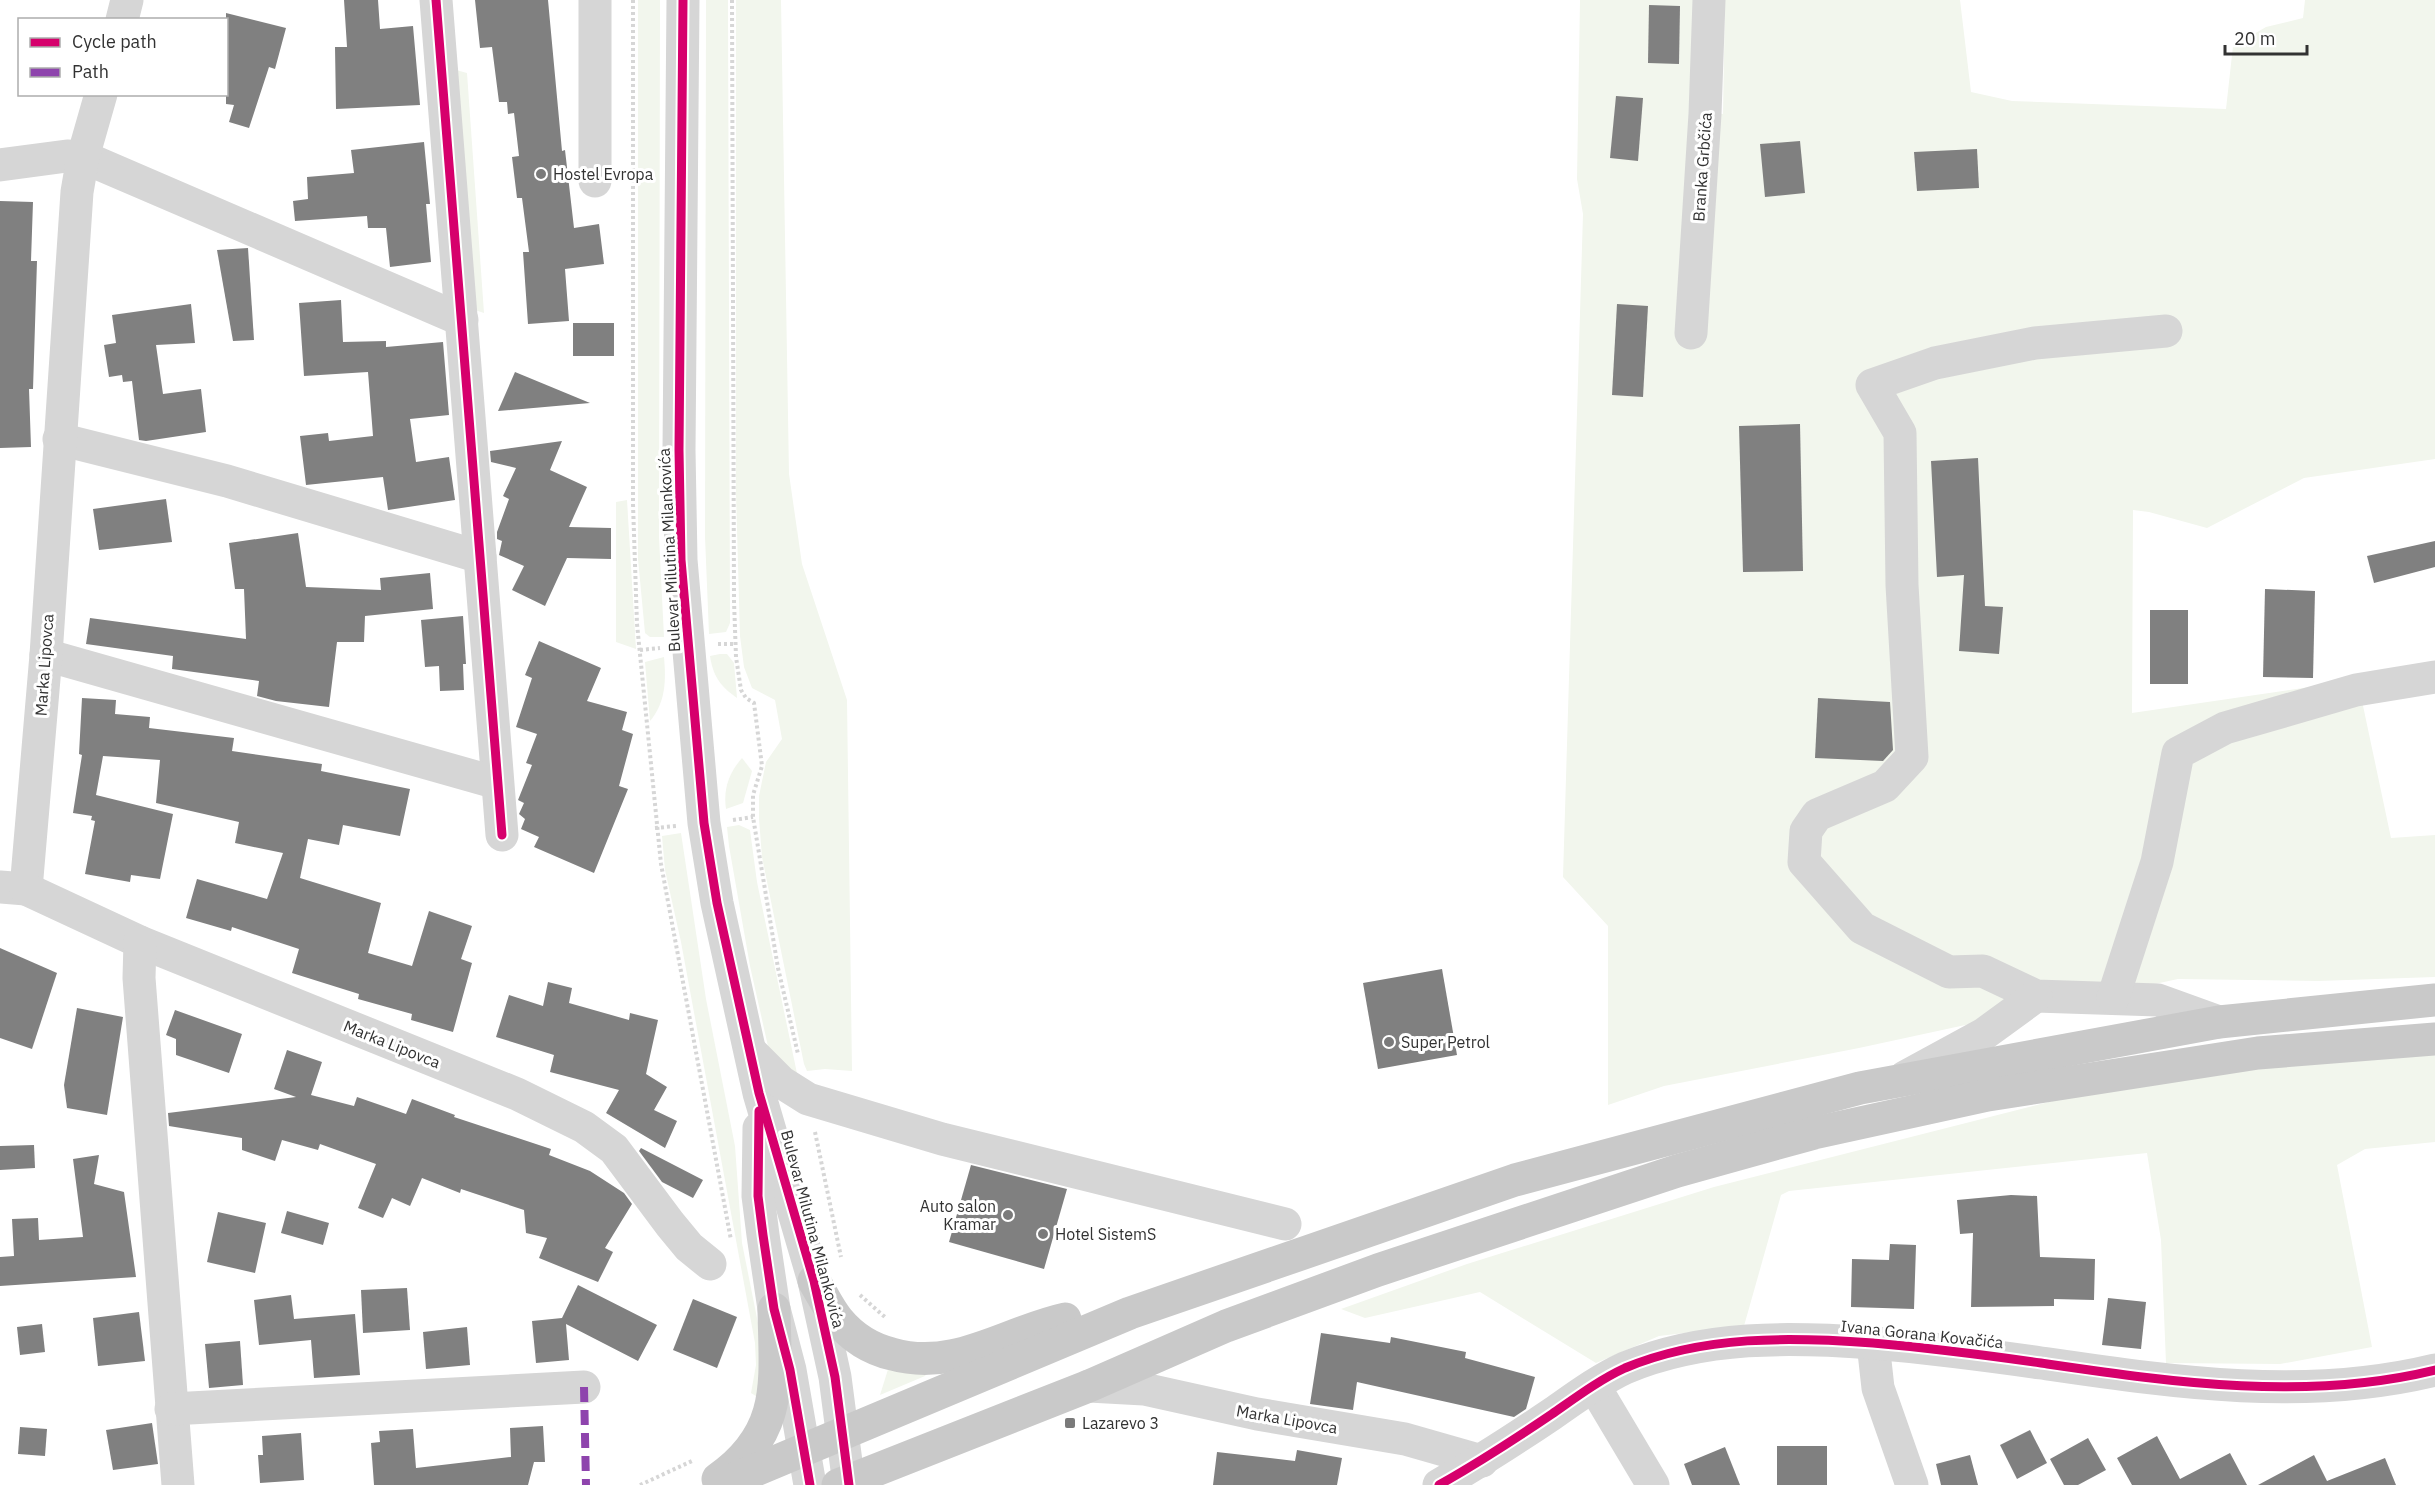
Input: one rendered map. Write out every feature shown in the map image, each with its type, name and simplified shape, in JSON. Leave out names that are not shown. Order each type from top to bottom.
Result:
[{"type":"main road","points":[[720,1485],[805,1451],[875,1418],[1130,1313],[1515,1180],[1860,1088],[1900,1080],[2219,1022],[2435,1000]]},
{"type":"main road","points":[[845,1484],[1089,1386],[1226,1326],[1378,1270],[1677,1171],[1814,1133],[1988,1095],[2134,1070],[2258,1053],[2435,1039]]},
{"type":"main road","points":[[814,1281],[838,1320],[858,1338],[882,1352],[920,1360],[957,1357],[1053,1321],[1073,1317],[1130,1313]]},
{"type":"main road","points":[[709,1485],[730,1471],[752,1446],[768,1420],[774,1397],[774,1309]]},
{"type":"street","points":[[123,18],[128,0]]},
{"type":"street","points":[[436,0],[502,836]]},
{"type":"street","points":[[595,0],[595,180]]},
{"type":"street","name":"Bulevar Milutina Milankovića","points":[[683,0],[679,438],[681,560],[704,824],[717,903],[759,1093],[814,1281],[835,1377],[843,1434],[845,1484]]},
{"type":"street","name":"Branka Grbčića","points":[[1691,333],[1706,103],[1709,0]]},
{"type":"street","name":"Marka Lipovca","points":[[100,96],[83,157],[77,192],[46,656],[13,888],[140,942],[517,1094],[584,1127],[614,1149],[689,1247],[710,1264]]},
{"type":"street","points":[[0,165],[67,156],[83,157],[462,320]]},
{"type":"street","points":[[2166,331],[2035,343],[1935,363],[1872,385],[1900,434],[1902,585],[1912,757],[1885,786],[1817,815],[1806,831],[1804,862],[1862,928],[1949,972],[1983,971],[2036,996],[2158,1000],[2219,1022]]},
{"type":"street","points":[[59,440],[227,481],[480,557]]},
{"type":"street","points":[[46,656],[497,783]]},
{"type":"street","points":[[2113,998],[2157,862],[2178,753],[2225,728],[2356,690],[2435,677]]},
{"type":"street","points":[[140,942],[139,978],[178,1485]]},
{"type":"street","points":[[1900,1080],[1984,1034],[2036,996]]},
{"type":"street","points":[[751,1052],[781,1082],[808,1099],[942,1139],[1286,1224]]},
{"type":"street","name":"Bulevar Milutina Milankovića","points":[[759,1093],[758,1196],[774,1309],[790,1370],[810,1485]]},
{"type":"street","name":"Ivana Gorana Kovačića","points":[[1439,1485],[1482,1461],[1594,1386],[1624,1369],[1654,1358],[1722,1343],[1814,1338],[1873,1343],[2231,1387],[2323,1387],[2403,1378],[2435,1370]]},
{"type":"street","points":[[1873,1343],[1878,1388],[1911,1485]]},
{"type":"street","name":"Marka Lipovca","points":[[1089,1386],[1144,1389],[1257,1414],[1405,1439],[1482,1461]]},
{"type":"street","points":[[1594,1386],[1653,1485]]},
{"type":"street","points":[[171,1409],[584,1387]]},
{"type":"path","points":[[732,0],[732,532],[736,644],[741,690],[746,698],[754,703],[762,766],[753,795],[753,817],[778,968],[798,1056]]},
{"type":"path","points":[[711,645],[736,644]]},
{"type":"path","points":[[640,650],[664,648]]},
{"type":"path","points":[[729,820],[753,817]]},
{"type":"path","points":[[655,828],[679,825]]},
{"type":"path","points":[[808,1099],[843,1267]]},
{"type":"path","points":[[859,1294],[892,1322]]},
{"type":"shaded area","points":[[638,0],[660,0],[659,537],[664,637],[650,637],[645,633],[638,559]]},
{"type":"shaded area","points":[[706,0],[728,0],[730,623],[726,632],[709,634],[705,537]]},
{"type":"shaded area","points":[[736,0],[781,0],[789,474],[802,564],[847,700],[852,1071],[825,1069],[807,1071],[804,1064],[762,857],[759,796],[766,762],[782,739],[775,700],[752,688],[744,667],[740,636],[736,493]]},
{"type":"shaded area","points":[[1580,0],[1693,0],[1695,108],[1723,114],[1725,0],[1960,0],[1971,92],[2012,101],[2226,109],[2233,46],[2266,27],[2303,18],[2305,0],[2435,0],[2435,459],[2304,478],[2207,528],[2149,512],[2133,510],[2132,713],[2337,683],[2362,701],[2391,838],[2435,835],[2435,977],[2318,981],[2178,979],[1859,1048],[1664,1086],[1608,1105],[1608,926],[1563,877],[1583,214],[1577,179]]},
{"type":"shaded area","points":[[456,70],[467,73],[484,313],[472,309]]},
{"type":"shaded area","points":[[627,500],[636,649],[616,642],[616,502]]},
{"type":"shaded area","points":[[727,654],[734,663],[737,698],[722,685],[715,675],[710,656]]},
{"type":"shaded area","points":[[664,657],[664,690],[659,706],[650,721],[645,662]]},
{"type":"shaded area","points":[[742,758],[752,771],[743,803],[726,809],[725,795],[728,782]]},
{"type":"shaded area","points":[[739,825],[750,830],[757,882],[799,1083],[772,1064],[750,966],[729,846],[727,827]]},
{"type":"shaded area","points":[[681,833],[706,999],[735,1146],[742,1243],[760,1333],[759,1398],[751,1393],[756,1365],[755,1343],[681,942],[665,870],[662,836]]},
{"type":"shaded area","points":[[2435,1055],[2435,1142],[2365,1149],[2337,1165],[2372,1347],[2280,1364],[2166,1363],[2161,1240],[2147,1153],[1789,1191],[1781,1195],[1744,1326],[1659,1336],[1596,1363],[1480,1292],[1365,1318],[1341,1309],[1467,1264],[1714,1187],[2104,1088],[2186,1075],[2311,1063]]},
{"type":"shaded area","points":[[890,1363],[928,1371],[925,1376],[880,1395]]},
{"type":"building","points":[[344,0],[378,0],[380,29],[413,26],[420,105],[336,109],[335,47],[347,47]]},
{"type":"building","points":[[475,0],[548,0],[562,151],[565,150],[574,228],[599,224],[604,264],[565,269],[569,321],[528,324],[523,252],[529,252],[522,198],[517,198],[512,157],[519,156],[514,113],[508,114],[507,102],[499,102],[492,47],[480,48]]},
{"type":"building","points":[[1649,5],[1680,6],[1679,64],[1648,63]]},
{"type":"building","points":[[226,13],[286,28],[275,69],[269,67],[249,128],[229,122],[234,105],[226,104],[226,96],[228,96],[228,18],[226,18]]},
{"type":"building","points":[[1616,96],[1643,98],[1638,161],[1610,158]]},
{"type":"building","points":[[1800,141],[1805,193],[1765,197],[1760,144]]},
{"type":"building","points":[[424,142],[430,204],[426,204],[431,262],[390,267],[386,228],[368,228],[367,216],[295,221],[293,201],[308,199],[307,177],[354,173],[351,150]]},
{"type":"building","points":[[1977,149],[1979,188],[1917,191],[1914,152]]},
{"type":"building","points":[[0,201],[33,202],[31,261],[37,261],[33,389],[29,389],[31,447],[0,448]]},
{"type":"building","points":[[248,248],[254,340],[233,341],[217,250]]},
{"type":"building","points":[[341,300],[343,342],[386,341],[386,347],[443,342],[449,415],[410,419],[416,462],[449,457],[455,500],[388,510],[383,477],[306,485],[300,436],[328,433],[329,441],[373,436],[368,372],[304,376],[299,303]]},
{"type":"building","points":[[191,304],[195,343],[156,345],[163,394],[201,389],[206,432],[146,441],[139,440],[132,381],[123,382],[122,375],[109,377],[104,345],[116,343],[112,315]]},
{"type":"building","points":[[1617,304],[1648,306],[1643,397],[1612,395]]},
{"type":"building","points":[[573,323],[614,323],[614,356],[573,356]]},
{"type":"building","points":[[515,372],[590,403],[498,411]]},
{"type":"building","points":[[1800,424],[1803,571],[1743,572],[1739,426]]},
{"type":"building","points":[[562,441],[550,470],[587,487],[569,527],[611,528],[611,559],[567,558],[545,606],[512,590],[524,566],[499,555],[502,541],[497,539],[497,532],[509,499],[503,496],[516,468],[491,462],[490,451]]},
{"type":"building","points":[[1978,458],[1985,606],[2003,607],[1999,654],[1959,651],[1964,575],[1937,577],[1931,461]]},
{"type":"building","points":[[166,499],[172,542],[99,550],[93,509]]},
{"type":"building","points":[[298,533],[306,587],[381,590],[380,578],[430,573],[433,609],[365,616],[364,642],[337,642],[329,707],[276,701],[257,696],[259,681],[172,669],[173,656],[86,644],[90,618],[246,639],[244,589],[235,589],[229,543]]},
{"type":"building","points":[[2435,541],[2435,567],[2374,583],[2367,556]]},
{"type":"building","points":[[2265,589],[2315,591],[2313,678],[2263,677]]},
{"type":"building","points":[[2150,610],[2188,610],[2188,684],[2150,684]]},
{"type":"building","points":[[463,616],[466,664],[463,664],[464,690],[440,691],[439,666],[425,667],[421,620]]},
{"type":"building","points":[[539,641],[601,668],[587,701],[627,712],[622,730],[633,734],[619,786],[628,789],[594,873],[534,847],[539,837],[521,829],[525,819],[519,814],[524,803],[518,800],[532,765],[526,763],[537,734],[516,727],[532,678],[525,675]]},
{"type":"building","points":[[82,698],[116,700],[115,714],[150,717],[149,728],[234,738],[232,751],[322,764],[321,771],[410,789],[400,836],[343,825],[339,845],[308,839],[300,878],[381,903],[368,953],[412,966],[429,911],[472,926],[461,959],[472,963],[453,1032],[411,1020],[412,1014],[358,999],[359,994],[292,973],[299,949],[232,927],[231,931],[186,918],[197,879],[267,899],[283,853],[235,843],[239,822],[156,803],[160,760],[103,756],[96,795],[173,814],[160,879],[131,875],[130,882],[85,874],[95,821],[91,820],[92,816],[73,813],[82,755],[79,754]]},
{"type":"building","points":[[1818,698],[1890,702],[1893,750],[1883,761],[1815,758]]},
{"type":"building","points":[[0,948],[57,973],[32,1049],[0,1038]]},
{"type":"building","points":[[1442,969],[1457,1055],[1378,1069],[1363,983]]},
{"type":"building","points":[[548,982],[572,988],[569,1003],[629,1020],[630,1013],[658,1020],[646,1074],[667,1087],[654,1110],[677,1121],[665,1148],[606,1113],[619,1090],[550,1072],[554,1055],[496,1037],[509,995],[543,1006]]},
{"type":"building","points":[[77,1008],[123,1017],[107,1115],[67,1108],[64,1085]]},
{"type":"building","points":[[175,1010],[242,1034],[229,1073],[176,1055],[176,1039],[166,1035]]},
{"type":"building","points":[[287,1050],[322,1062],[311,1095],[354,1106],[357,1097],[406,1114],[412,1099],[455,1115],[454,1117],[551,1149],[549,1155],[590,1171],[624,1193],[632,1204],[605,1248],[613,1252],[598,1282],[539,1258],[547,1238],[526,1233],[524,1210],[461,1189],[460,1193],[422,1178],[410,1206],[392,1198],[383,1218],[358,1208],[376,1164],[320,1144],[318,1150],[282,1140],[275,1161],[242,1150],[242,1138],[169,1126],[168,1113],[296,1097],[274,1089]]},
{"type":"building","points":[[34,1145],[35,1168],[0,1170],[0,1146]]},
{"type":"building","points":[[641,1148],[703,1180],[693,1198],[662,1182],[639,1151]]},
{"type":"building","points":[[99,1155],[94,1184],[124,1192],[136,1277],[0,1286],[0,1257],[14,1256],[12,1219],[38,1218],[39,1240],[83,1237],[73,1159]]},
{"type":"building","name":"Auto salon Kramar","points":[[971,1165],[1067,1189],[1044,1269],[949,1242]]},
{"type":"building","points":[[2011,1195],[2037,1196],[2040,1257],[2095,1259],[2094,1300],[2054,1299],[2054,1306],[1971,1307],[1973,1233],[1960,1234],[1957,1200]]},
{"type":"building","points":[[287,1211],[329,1223],[323,1245],[281,1233]]},
{"type":"building","points":[[218,1212],[266,1223],[255,1273],[207,1262]]},
{"type":"building","points":[[1890,1244],[1916,1245],[1914,1309],[1851,1307],[1852,1259],[1889,1260]]},
{"type":"building","points":[[578,1285],[657,1325],[638,1361],[566,1324],[569,1360],[536,1363],[532,1321],[562,1318]]},
{"type":"building","points":[[407,1288],[410,1330],[363,1333],[361,1290]]},
{"type":"building","points":[[291,1295],[294,1319],[355,1314],[360,1375],[314,1378],[311,1340],[259,1345],[254,1300]]},
{"type":"building","points":[[2108,1298],[2146,1302],[2141,1349],[2102,1345]]},
{"type":"building","points":[[693,1299],[737,1317],[717,1368],[673,1350]]},
{"type":"building","points":[[139,1312],[145,1361],[98,1366],[93,1318]]},
{"type":"building","points":[[42,1324],[45,1352],[20,1355],[17,1327]]},
{"type":"building","points":[[467,1327],[470,1365],[426,1369],[423,1332]]},
{"type":"building","points":[[1321,1333],[1390,1343],[1391,1337],[1466,1352],[1465,1358],[1535,1377],[1526,1409],[1514,1417],[1357,1382],[1353,1410],[1310,1404]]},
{"type":"building","points":[[240,1341],[243,1385],[209,1388],[205,1344]]},
{"type":"building","points":[[152,1423],[158,1464],[113,1470],[106,1430]]},
{"type":"building","points":[[543,1426],[545,1462],[534,1462],[528,1485],[374,1485],[371,1443],[380,1442],[379,1431],[413,1429],[416,1468],[511,1457],[510,1428]]},
{"type":"building","points":[[20,1427],[47,1429],[45,1456],[18,1454]]},
{"type":"building","points":[[2030,1430],[2047,1463],[2017,1479],[2000,1445]]},
{"type":"building","points":[[301,1433],[304,1480],[260,1483],[258,1455],[263,1455],[262,1436]]},
{"type":"building","points":[[2157,1436],[2180,1479],[2230,1453],[2247,1485],[2132,1485],[2117,1458]]},
{"type":"building","points":[[2088,1438],[2106,1470],[2078,1485],[2064,1485],[2050,1459]]},
{"type":"building","points":[[1777,1446],[1827,1446],[1827,1485],[1777,1485]]},
{"type":"building","points":[[1725,1447],[1740,1485],[1692,1485],[1684,1464]]},
{"type":"building","points":[[1297,1450],[1342,1458],[1337,1485],[1213,1485],[1217,1452],[1295,1461]]},
{"type":"building","points":[[1970,1455],[1978,1485],[1941,1485],[1936,1464]]},
{"type":"building","points":[[2314,1455],[2327,1481],[2385,1458],[2396,1485],[2258,1485]]},
{"type":"marked path","points":[[584,1387],[586,1485]]},
{"type":"cycle path","points":[[436,0],[502,835]]},
{"type":"cycle path","points":[[683,0],[679,450],[681,560],[704,823],[717,903],[759,1093],[814,1281],[835,1377],[849,1485]]},
{"type":"cycle path","points":[[759,1111],[758,1196],[763,1235],[774,1309],[790,1370],[810,1485]]},
{"type":"cycle path","points":[[1439,1485],[1496,1451],[1615,1373],[1655,1357],[1716,1344],[1779,1340],[1873,1343],[1978,1354],[2139,1377],[2238,1386],[2337,1385],[2386,1380],[2435,1370]]},
{"type":"place","name":"Hostel Evropa","points":[[541,174]]},
{"type":"place","name":"Super Petrol","points":[[1389,1042]]},
{"type":"place","name":"Auto salon Kramar","points":[[1008,1215]]},
{"type":"place","name":"Hotel SistemS","points":[[1043,1234]]},
{"type":"place","name":"Lazarevo 3","points":[[1070,1423]]}]
